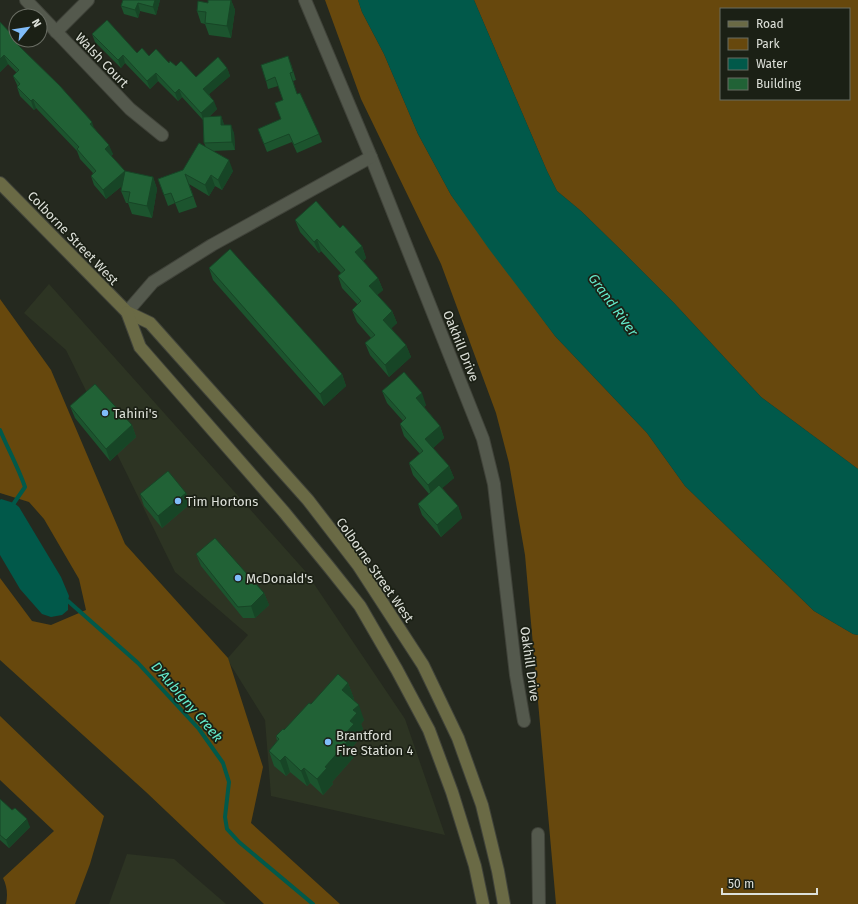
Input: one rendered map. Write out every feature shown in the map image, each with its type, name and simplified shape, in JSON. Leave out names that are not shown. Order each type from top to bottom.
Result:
[{"type":"main road","name":"Colborne Street West","points":[[0,183],[127,312],[150,323],[308,500],[358,565],[423,665],[458,738],[482,805],[498,871],[504,904]]},
{"type":"main road","name":"Colborne Street West","points":[[127,312],[140,347],[289,518],[360,606],[397,670],[429,730],[452,792],[475,866],[482,904]]},
{"type":"street","name":"Walsh Court","points":[[26,0],[130,109],[162,135]]},
{"type":"street","points":[[56,32],[88,0]]},
{"type":"street","name":"Oakhill Drive","points":[[305,0],[370,157],[483,439],[494,484],[516,675],[524,721]]},
{"type":"street","points":[[127,312],[153,282],[192,257],[370,157]]},
{"type":"street","points":[[538,834],[539,904]]},
{"type":"shaded area","points":[[49,284],[306,572],[405,719],[445,835],[271,796],[265,720],[227,659],[248,635],[175,572],[66,350],[24,313]]},
{"type":"shaded area","points":[[127,854],[174,859],[226,904],[109,904]]},
{"type":"green space","points":[[325,0],[358,0],[362,12],[384,54],[418,134],[451,195],[555,336],[647,433],[685,486],[814,611],[853,634],[858,635],[858,904],[556,904],[525,555],[509,463],[496,413],[441,264],[361,99]]},
{"type":"green space","points":[[474,0],[858,0],[858,469],[761,397],[674,303],[581,211],[557,191],[547,171]]},
{"type":"green space","points":[[0,299],[51,370],[125,544],[228,658],[263,767],[251,823],[340,904],[264,904],[146,792],[0,660],[0,578],[32,621],[51,625],[86,610],[79,579],[44,519],[29,502],[0,493]]},
{"type":"green space","points":[[0,716],[104,816],[90,864],[75,904],[6,904],[7,891],[3,878],[54,831],[0,780]]},
{"type":"water","name":"Grand River","points":[[358,0],[474,0],[547,171],[557,191],[581,211],[674,303],[761,397],[858,469],[858,635],[853,634],[814,611],[685,486],[647,433],[555,336],[489,249],[451,195],[418,134],[384,54],[362,12]]},
{"type":"water","points":[[1,499],[14,503],[19,507],[61,577],[69,596],[68,610],[62,615],[51,617],[42,614],[20,589],[0,555]]},
{"type":"building","points":[[123,0],[155,0],[153,7],[138,3],[135,10],[121,6]]},
{"type":"building","points":[[208,0],[231,0],[227,26],[205,23],[206,12],[197,11],[198,1],[208,3]]},
{"type":"building","points":[[107,20],[137,53],[142,48],[149,56],[156,49],[169,63],[170,61],[176,66],[181,61],[196,77],[218,57],[227,68],[203,89],[214,101],[201,113],[179,89],[175,93],[156,73],[147,81],[123,55],[118,60],[92,34]]},
{"type":"building","points":[[0,22],[8,30],[8,48],[21,48],[60,86],[92,122],[90,124],[109,145],[105,149],[125,171],[103,190],[91,176],[96,171],[77,149],[79,147],[33,99],[31,101],[17,87],[20,84],[13,76],[19,70],[4,55],[0,59]]},
{"type":"building","points":[[288,56],[293,72],[290,73],[297,94],[300,93],[319,134],[294,145],[289,134],[264,144],[258,129],[281,119],[275,103],[283,100],[275,77],[266,81],[261,65]]},
{"type":"building","points":[[221,116],[221,125],[231,125],[232,142],[204,143],[203,117]]},
{"type":"building","points":[[199,143],[229,160],[218,180],[211,175],[205,185],[185,174],[193,196],[175,203],[171,193],[164,195],[158,179],[183,170]]},
{"type":"building","points":[[125,171],[153,177],[147,206],[128,202],[130,192],[121,191]]},
{"type":"building","points":[[316,201],[340,228],[343,225],[362,246],[355,252],[378,278],[369,286],[392,311],[383,320],[406,345],[385,365],[365,343],[375,335],[352,310],[361,301],[338,276],[345,270],[317,239],[314,242],[295,220]]},
{"type":"building","points":[[230,249],[342,374],[320,394],[209,268]]},
{"type":"building","points":[[404,372],[422,393],[416,398],[440,426],[425,439],[449,466],[428,485],[409,463],[423,451],[400,424],[406,418],[382,391]]},
{"type":"building","points":[[95,384],[132,425],[106,449],[70,406]]},
{"type":"building","points":[[168,471],[186,493],[158,516],[140,494]]},
{"type":"building","points":[[439,485],[458,506],[437,525],[418,504]]},
{"type":"building","points":[[215,538],[264,593],[251,606],[238,607],[196,554]]},
{"type":"building","name":"Brantford Fire Station 4","points":[[338,674],[348,683],[342,690],[359,705],[353,710],[357,713],[350,721],[354,724],[343,736],[348,741],[325,767],[327,768],[317,779],[304,768],[301,771],[285,756],[280,761],[269,751],[279,739],[276,736],[283,729],[284,730],[309,703],[311,704]]},
{"type":"building","points":[[0,799],[12,810],[15,808],[27,819],[6,840],[0,835]]},
{"type":"waterway","name":"D'Aubigny Creek","points":[[0,430],[25,487],[14,503]]},
{"type":"waterway","name":"D'Aubigny Creek","points":[[68,601],[138,663],[199,729],[223,763],[229,782],[225,817],[227,829],[239,842],[313,904]]},
{"type":"place","name":"Tahini's","points":[[105,413]]},
{"type":"place","name":"Tim Hortons","points":[[178,501]]},
{"type":"place","name":"McDonald's","points":[[238,578]]},
{"type":"place","name":"Brantford Fire Station 4","points":[[328,742]]}]
